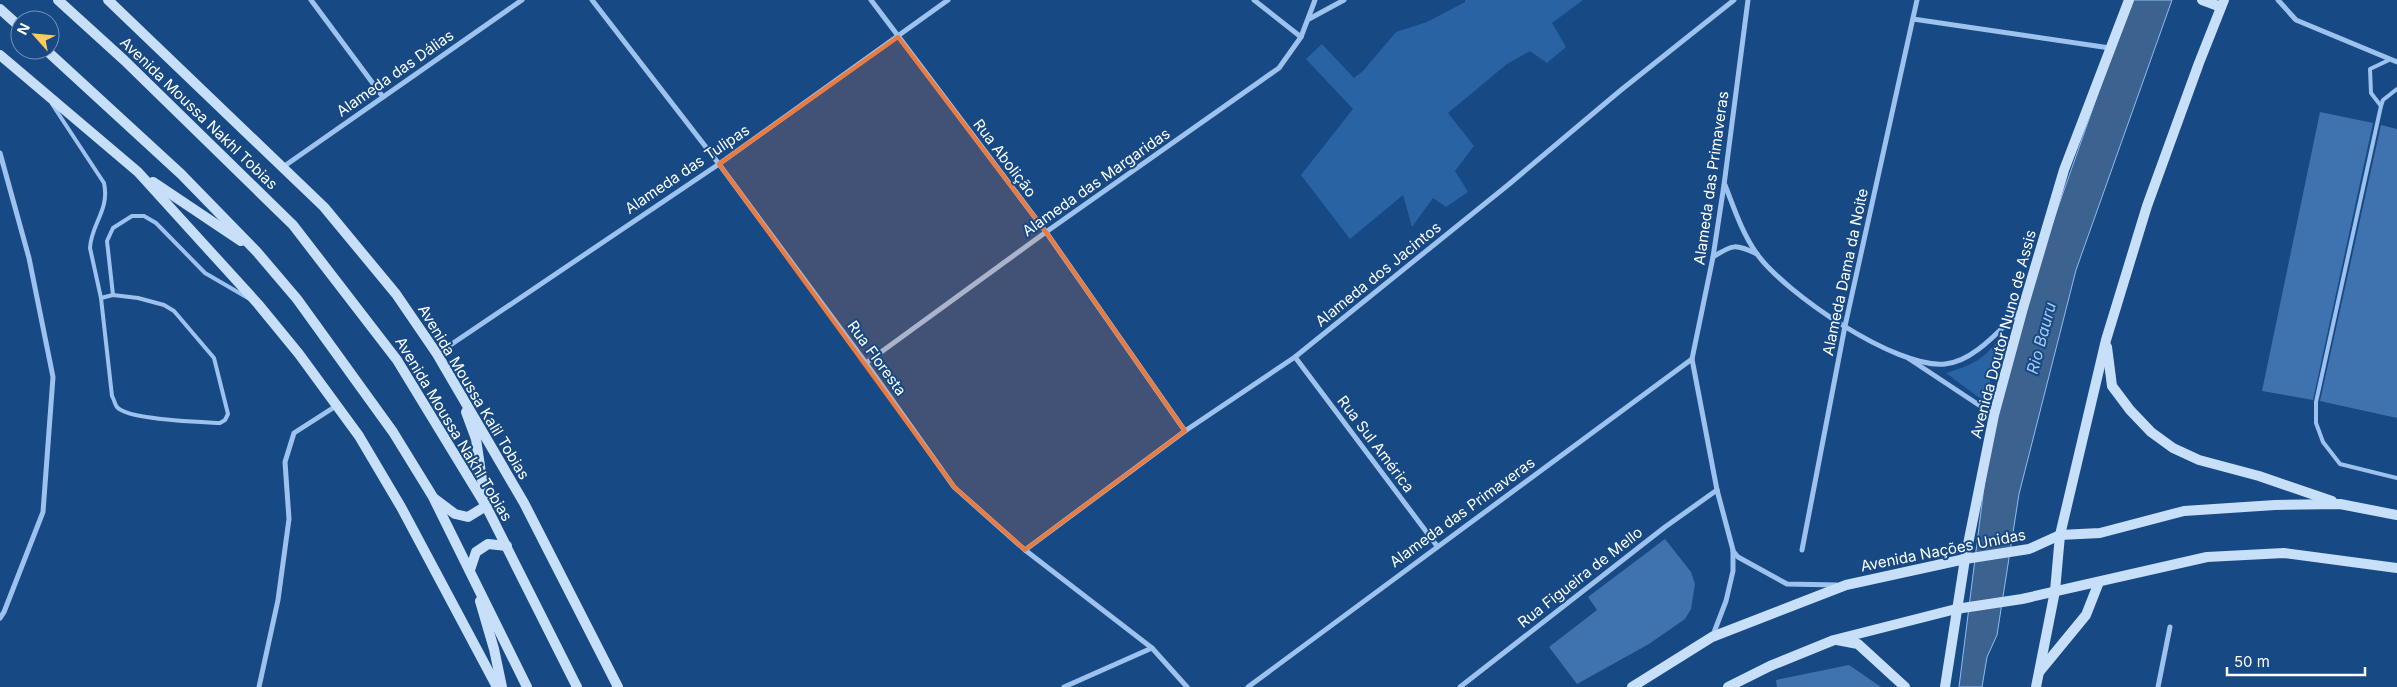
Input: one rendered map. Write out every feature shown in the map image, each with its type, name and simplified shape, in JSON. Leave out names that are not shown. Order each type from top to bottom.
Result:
[{"type":"main road","name":"Avenida Moussa Nakhl Tobias","points":[[58,0],[124,60],[294,225],[397,360],[486,506],[577,686]]},
{"type":"main road","name":"Avenida Moussa Kalil Tobias","points":[[108,0],[324,207],[396,294],[437,354],[524,503],[618,687]]},
{"type":"main road","name":"Avenida Doutor Nuno de Assis","points":[[1945,687],[1970,558],[1994,415],[2023,308],[2064,170],[2129,0]]},
{"type":"main road","points":[[2036,687],[2054,591],[2060,535],[2106,340],[2147,206],[2223,3],[2202,0]]},
{"type":"main road","points":[[0,9],[10,18]]},
{"type":"main road","points":[[0,55],[138,172],[256,252]]},
{"type":"main road","points":[[57,60],[181,174],[256,252],[297,299],[388,424],[433,497],[527,687]]},
{"type":"main road","points":[[138,172],[258,304],[299,354],[359,436],[401,507],[497,687]]},
{"type":"main road","points":[[2106,340],[2112,386],[2130,410],[2151,432],[2172,448],[2199,460],[2259,476],[2340,504]]},
{"type":"main road","points":[[433,497],[455,514],[468,517],[486,506],[476,439],[458,389]]},
{"type":"main road","name":"Avenida Nações Unidas","points":[[1632,687],[1712,637],[1846,585],[1970,558],[2029,549],[2060,535],[2100,533],[2184,511],[2275,505],[2340,504],[2397,515]]},
{"type":"main road","points":[[502,687],[494,649],[469,568],[476,552],[488,544],[507,546]]},
{"type":"main road","points":[[1728,687],[1770,666],[1834,640],[1959,609],[2022,599],[2217,557],[2284,554],[2397,568]]},
{"type":"main road","points":[[2039,672],[2086,615],[2099,582]]},
{"type":"main road","points":[[1834,640],[1858,644],[1905,687]]},
{"type":"street","points":[[311,0],[383,97]]},
{"type":"street","name":"Alameda das Dálias","points":[[282,167],[522,0]]},
{"type":"street","name":"Rua Floresta","points":[[592,0],[719,164],[866,363],[954,487],[1025,550],[1152,648],[1187,687]]},
{"type":"street","name":"Rua Abolição","points":[[871,0],[1046,232],[1185,431]]},
{"type":"street","name":"Alameda das Tulipas","points":[[437,354],[719,164],[948,0]]},
{"type":"street","points":[[1254,0],[1301,38]]},
{"type":"street","name":"Alameda das Margaridas","points":[[866,363],[1046,232],[1279,68],[1301,38],[1316,0]]},
{"type":"street","points":[[1308,19],[1344,0]]},
{"type":"street","name":"Alameda dos Jacintos","points":[[1025,550],[1185,431],[1295,357],[1734,0]]},
{"type":"street","name":"Alameda das Primaveras","points":[[1712,637],[1726,601],[1733,571],[1733,550],[1717,490],[1692,359],[1713,256],[1748,0]]},
{"type":"street","name":"Alameda Dama da Noite","points":[[1802,550],[1845,326],[1917,0]]},
{"type":"street","points":[[2278,0],[2296,20],[2397,62]]},
{"type":"street","points":[[1914,19],[2110,48]]},
{"type":"street","points":[[0,153],[30,258],[53,377],[42,512],[4,612],[0,618]]},
{"type":"street","points":[[1724,185],[1740,223],[1757,254],[1792,290],[1868,340],[1906,357],[1994,415]]},
{"type":"street","points":[[1713,256],[1726,248],[1738,246],[1757,254]]},
{"type":"street","points":[[1906,357],[1946,364],[1974,353],[2023,308]]},
{"type":"street","name":"Rua Sul América","points":[[1295,357],[1436,546]]},
{"type":"street","name":"Alameda das Primaveras","points":[[1248,687],[1436,546],[1692,359]]},
{"type":"street","points":[[259,687],[278,600],[290,519],[285,462],[294,433],[336,406]]},
{"type":"street","name":"Rua Figueira de Mello","points":[[1460,687],[1665,527],[1717,490]]},
{"type":"street","points":[[1733,550],[1738,556],[1787,584],[1846,585]]},
{"type":"street","points":[[2158,687],[2170,627]]},
{"type":"street","points":[[1064,687],[1152,648]]},
{"type":"lane","points":[[2381,106],[2371,93],[2370,69],[2389,60]]},
{"type":"lane","points":[[2397,89],[2383,100],[2381,106],[2316,402],[2316,423],[2323,442],[2340,464],[2397,478]]},
{"type":"lane","points":[[45,92],[104,183],[105,204],[90,241],[90,248],[101,298],[112,396],[117,408],[126,413],[151,417],[220,423],[225,420],[228,414],[214,358],[174,311],[164,305],[138,298],[114,295],[101,298]]},
{"type":"lane","points":[[114,295],[106,241],[113,228],[132,216],[144,216],[156,223],[205,273],[258,304]]},
{"type":"highlighted area","points":[[898,37],[1046,232],[1185,431],[1025,550],[954,487],[719,164]]},
{"type":"shaded area","points":[[1465,0],[1583,0],[1552,23],[1566,47],[1547,63],[1530,51],[1507,64],[1448,113],[1474,146],[1455,171],[1468,192],[1446,207],[1433,198],[1412,227],[1403,195],[1350,239],[1301,175],[1353,109],[1306,59],[1322,44],[1354,78],[1363,71],[1396,32],[1427,22],[1465,2]]},
{"type":"shaded area","points":[[2001,336],[1985,402],[1946,373],[1971,364],[1984,356]]},
{"type":"water","name":"Rio Bauru","points":[[2131,0],[2172,0],[2076,270],[2019,494],[1997,635],[1987,657],[1982,687],[1959,687],[1989,447],[2044,247]]},
{"type":"building","points":[[2320,112],[2373,123],[2313,400],[2262,391]]},
{"type":"building","points":[[2381,125],[2397,129],[2397,418],[2320,401]]},
{"type":"building","points":[[1665,539],[1691,572],[1695,584],[1691,609],[1685,619],[1649,644],[1577,684],[1549,647],[1597,610],[1588,597]]},
{"type":"building","points":[[1849,665],[1881,687],[1777,687],[1776,680]]}]
